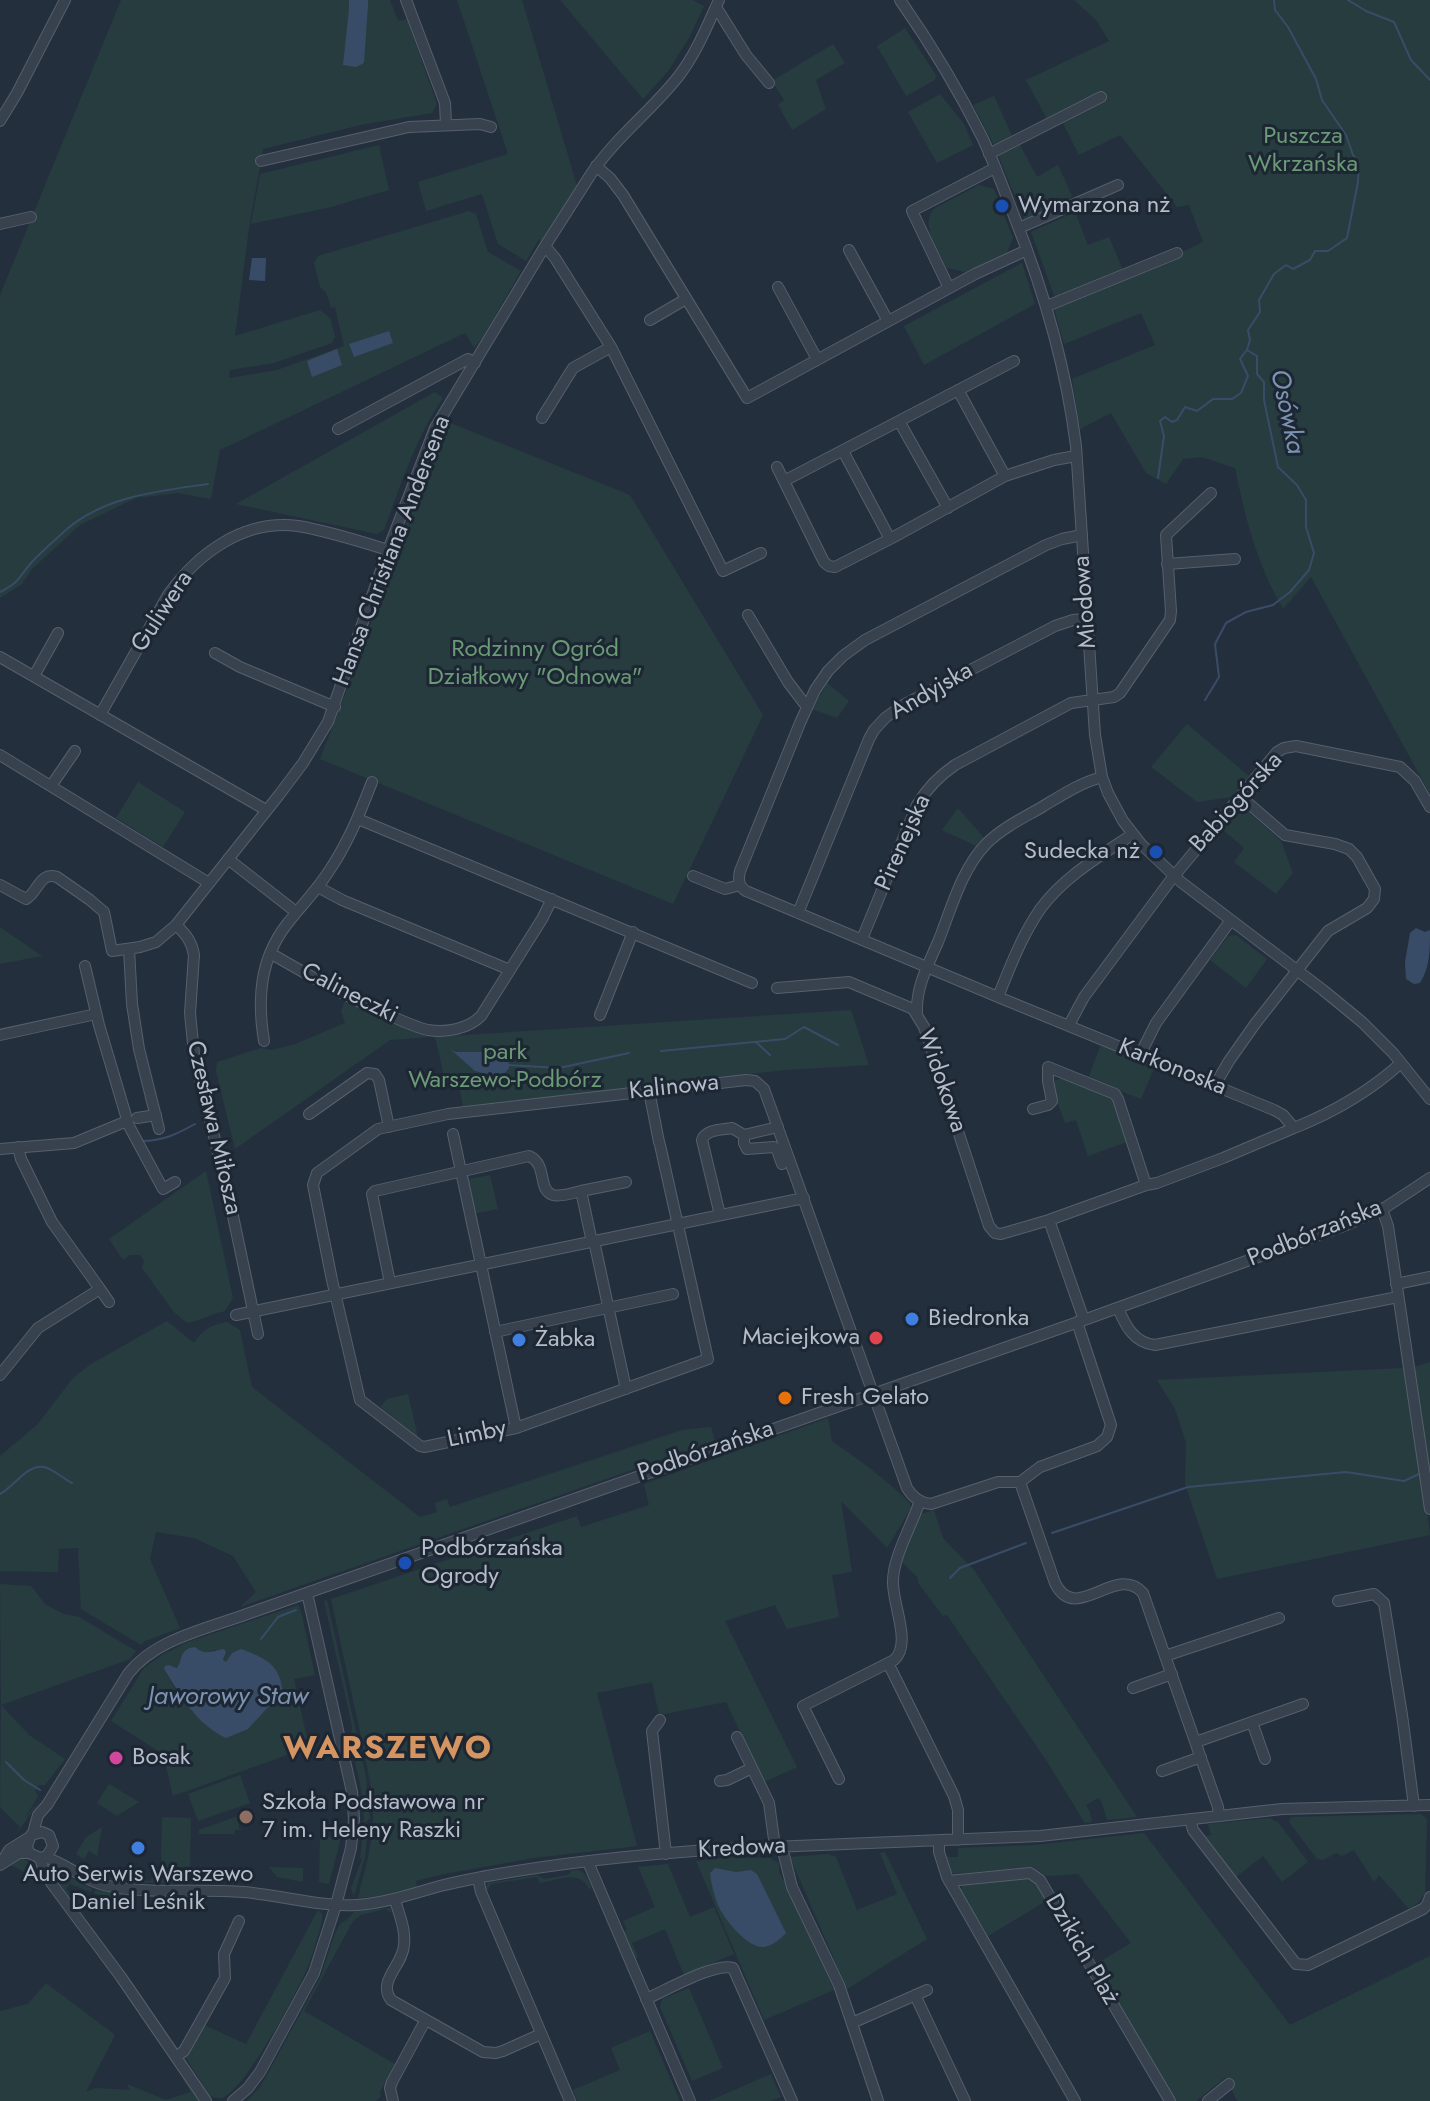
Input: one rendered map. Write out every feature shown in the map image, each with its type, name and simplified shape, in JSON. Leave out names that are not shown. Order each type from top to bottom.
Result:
[{"type":"street","points":[[0,121],[65,0]]},
{"type":"street","points":[[406,0],[445,103],[446,124]]},
{"type":"street","name":"Miodowa","points":[[900,0],[975,124],[1019,228],[1047,306],[1070,403],[1076,456],[1096,744],[1102,777],[1115,807],[1133,834],[1174,875],[1352,1013],[1401,1063],[1430,1099]]},
{"type":"street","name":"Hansa Christiana Andersena","points":[[717,4],[746,55],[769,83]]},
{"type":"street","name":"Hansa Christiana Andersena","points":[[176,925],[303,763],[328,722],[388,550],[435,428],[596,166],[681,73],[717,4]]},
{"type":"street","points":[[989,154],[1092,107],[1101,97]]},
{"type":"street","points":[[261,161],[409,127],[480,124],[491,127]]},
{"type":"street","points":[[596,166],[623,195],[747,398],[949,288],[1027,250]]},
{"type":"street","points":[[949,288],[912,211],[995,168]]},
{"type":"street","points":[[1019,228],[1118,185]]},
{"type":"street","points":[[0,224],[31,217]]},
{"type":"street","points":[[545,246],[611,347],[723,571],[761,553]]},
{"type":"street","points":[[849,250],[888,321]]},
{"type":"street","points":[[1047,306],[1177,253]]},
{"type":"street","points":[[778,287],[817,359]]},
{"type":"street","points":[[650,320],[686,299]]},
{"type":"street","points":[[542,418],[573,368],[611,347]]},
{"type":"street","points":[[338,429],[468,359],[475,363]]},
{"type":"street","points":[[784,481],[1014,361]]},
{"type":"street","points":[[958,390],[1005,476]]},
{"type":"street","points":[[899,421],[948,508]]},
{"type":"street","points":[[843,451],[890,539]]},
{"type":"street","points":[[777,467],[819,553],[829,566],[841,565],[1005,476],[1076,456]]},
{"type":"street","name":"Pirenejska","points":[[862,939],[917,805],[931,784],[955,765],[1071,703],[1114,697],[1120,693],[1170,620],[1166,535],[1211,493]]},
{"type":"street","name":"Guliwera","points":[[100,715],[168,595],[205,554],[223,542],[246,531],[282,525],[388,550]]},
{"type":"street","points":[[740,885],[740,871],[807,707],[828,671],[865,640],[1046,545],[1082,535]]},
{"type":"street","points":[[1167,564],[1235,559]]},
{"type":"street","points":[[748,615],[788,682],[807,707]]},
{"type":"street","name":"Andyjska","points":[[798,913],[869,739],[885,718],[903,705],[1055,626],[1087,619]]},
{"type":"street","points":[[34,676],[58,633]]},
{"type":"street","points":[[215,653],[240,667],[335,707]]},
{"type":"street","points":[[0,657],[266,810]]},
{"type":"street","name":"Babiogórska","points":[[1069,1025],[1084,997],[1174,875],[1277,752],[1296,746],[1400,767],[1415,781],[1430,807]]},
{"type":"street","points":[[51,786],[75,751]]},
{"type":"street","points":[[0,755],[209,883]]},
{"type":"street","points":[[917,1012],[919,986],[975,857],[1010,825],[1077,787],[1102,777]]},
{"type":"street","points":[[264,1041],[260,1000],[263,973],[270,953],[285,927],[332,868],[358,819],[372,782]]},
{"type":"street","points":[[1215,1085],[1229,1061],[1330,929],[1367,908],[1374,899],[1375,889],[1349,849],[1285,835],[1240,796]]},
{"type":"street","points":[[358,819],[752,983]]},
{"type":"street","points":[[998,997],[1027,930],[1048,900],[1079,871],[1133,834]]},
{"type":"street","points":[[228,859],[296,912]]},
{"type":"street","name":"Karkonoska","points":[[693,876],[725,889],[740,885],[746,891],[927,968],[1274,1110],[1294,1128]]},
{"type":"street","points":[[0,885],[26,899],[30,898],[44,877],[57,877],[104,912],[112,951],[161,940],[176,925]]},
{"type":"street","points":[[318,887],[342,900],[510,970]]},
{"type":"street","name":"Calineczki","points":[[270,953],[354,1000],[414,1026],[431,1030],[457,1028],[476,1021],[485,1010],[552,899]]},
{"type":"street","points":[[1140,1055],[1156,1023],[1231,920]]},
{"type":"street","name":"Czesława Miłosza","points":[[176,925],[193,947],[190,1013],[194,1054],[258,1334]]},
{"type":"street","points":[[600,1015],[633,932]]},
{"type":"street","points":[[129,949],[137,1038],[159,1129]]},
{"type":"street","points":[[85,966],[96,1014],[132,1120],[130,1131],[163,1189],[175,1182]]},
{"type":"street","name":"Widokowa","points":[[777,988],[849,982],[917,1012],[989,1226],[995,1233],[1005,1234],[1157,1183],[1294,1128]]},
{"type":"street","points":[[0,1035],[96,1014]]},
{"type":"street","points":[[1294,1128],[1339,1108],[1401,1063]]},
{"type":"street","points":[[1033,1109],[1052,1101],[1048,1067],[1112,1092],[1117,1096],[1146,1185]]},
{"type":"street","points":[[309,1114],[371,1073],[379,1080],[389,1127]]},
{"type":"street","name":"Kalinowa","points":[[335,1294],[313,1185],[317,1173],[378,1129],[448,1114],[755,1081],[764,1089],[804,1198]]},
{"type":"street","points":[[649,1091],[677,1223]]},
{"type":"street","points":[[0,1149],[74,1143],[132,1120],[156,1115]]},
{"type":"street","points":[[720,1215],[702,1138],[708,1133],[732,1128],[744,1135],[778,1127]]},
{"type":"street","points":[[453,1134],[516,1428]]},
{"type":"street","points":[[744,1135],[746,1148],[752,1150],[772,1146],[782,1164]]},
{"type":"street","points":[[18,1147],[52,1222],[109,1302]]},
{"type":"street","points":[[390,1283],[373,1192],[529,1156],[539,1164],[549,1193],[557,1196],[626,1182]]},
{"type":"street","name":"Podbórzańska","points":[[1,1865],[9,1850],[31,1836],[38,1815],[128,1674],[142,1658],[173,1641],[1349,1224],[1382,1209],[1430,1178]]},
{"type":"street","points":[[581,1191],[626,1389]]},
{"type":"street","points":[[236,1315],[804,1198],[907,1488],[913,1497],[931,1504],[998,1482],[1020,1482],[1035,1469],[1097,1446],[1107,1437],[1109,1418],[1049,1220]]},
{"type":"street","points":[[1382,1209],[1388,1226],[1430,1509]]},
{"type":"street","name":"Limby","points":[[335,1294],[360,1400],[420,1446],[516,1428],[708,1359],[677,1223]]},
{"type":"street","points":[[1396,1284],[1430,1277]]},
{"type":"street","points":[[0,1375],[38,1328],[100,1289]]},
{"type":"street","points":[[495,1332],[673,1294]]},
{"type":"street","points":[[1118,1308],[1137,1339],[1155,1345],[1398,1297]]},
{"type":"street","points":[[1020,1482],[1059,1592],[1065,1597],[1079,1599],[1123,1583],[1138,1587],[1143,1593],[1219,1816]]},
{"type":"street","points":[[839,1779],[803,1706],[898,1658],[903,1645],[893,1574],[920,1501]]},
{"type":"street","points":[[233,2101],[260,2072],[314,1973],[336,1905],[351,1843],[353,1800],[307,1593]]},
{"type":"street","points":[[1338,1601],[1374,1594],[1384,1603],[1414,1806]]},
{"type":"street","points":[[1165,1656],[1279,1618]]},
{"type":"street","points":[[888,1663],[954,1796],[958,1810],[958,1840]]},
{"type":"street","points":[[1133,1688],[1172,1674]]},
{"type":"street","points":[[1196,1742],[1303,1704]]},
{"type":"street","points":[[660,1720],[652,1731],[666,1854]]},
{"type":"street","points":[[1252,1722],[1265,1759]]},
{"type":"street","points":[[737,1737],[769,1803],[792,1887],[839,1985],[878,2101]]},
{"type":"street","points":[[1162,1771],[1201,1757]]},
{"type":"street","points":[[720,1781],[752,1768]]},
{"type":"street","points":[[46,1805],[47,1834]]},
{"type":"street","name":"Kredowa","points":[[38,1856],[96,1883],[117,1888],[240,1891],[336,1905],[395,1900],[478,1878],[666,1854],[1040,1836],[1282,1809],[1430,1805]]},
{"type":"street","points":[[1190,1819],[1193,1830],[1296,1964],[1302,1966],[1408,1917],[1427,1905],[1430,1897]]},
{"type":"street","points":[[38,1856],[50,1853],[53,1846],[51,1838],[42,1832],[31,1836],[27,1846],[38,1856],[52,1884],[109,1960],[206,2101]]},
{"type":"street","points":[[939,1841],[939,1852],[949,1881],[1075,2101]]},
{"type":"street","name":"Kredowa","points":[[53,1846],[77,1873]]},
{"type":"street","name":"Podbórzańska","points":[[1,1865],[19,1853],[38,1856]]},
{"type":"street","points":[[588,1862],[690,2101]]},
{"type":"street","name":"Dzikich Plaż","points":[[949,1881],[1030,1873],[1040,1880],[1170,2101]]},
{"type":"street","points":[[478,1878],[481,1892],[570,2101]]},
{"type":"street","points":[[395,1900],[404,1933],[404,1948],[387,1983],[386,1990],[391,2000],[483,2052],[503,2051],[541,2034]]},
{"type":"street","points":[[177,2056],[184,2051],[225,1978],[224,1954],[239,1921]]},
{"type":"street","points":[[646,1999],[717,1968],[727,1965],[733,1968],[792,2101]]},
{"type":"street","points":[[852,2023],[927,1990]]},
{"type":"street","points":[[915,1995],[965,2101]]},
{"type":"street","points":[[393,2101],[392,2082],[425,2021]]},
{"type":"street","points":[[1208,2101],[1229,2084]]},
{"type":"green space","points":[[121,0],[390,0],[398,21],[407,19],[437,104],[432,113],[365,124],[263,149],[235,336],[320,310],[330,318],[335,336],[332,343],[274,363],[230,370],[229,378],[277,370],[344,346],[335,307],[331,308],[326,292],[320,287],[314,263],[318,256],[469,211],[476,214],[488,252],[521,271],[474,348],[465,333],[220,450],[211,499],[178,493],[136,498],[121,505],[80,525],[32,569],[22,584],[0,598],[0,295]]},
{"type":"green space","points":[[457,0],[522,0],[577,186],[526,261],[498,244],[482,194],[426,211],[418,182],[508,154]]},
{"type":"green space","points":[[560,0],[693,0],[704,6],[669,70],[643,99]]},
{"type":"green space","name":"Puszcza Wkrzańska","points":[[1074,0],[1430,0],[1430,794],[1311,577],[1283,609],[1253,540],[1235,468],[1202,457],[1183,459],[1166,484],[1146,473],[1111,413],[1080,429],[1072,379],[1155,345],[1141,313],[1064,344],[1054,308],[1182,256],[1182,252],[1203,242],[1189,205],[1177,207],[1120,135],[1079,155],[1059,115],[1047,119],[1026,80],[1109,41],[1096,20]]},
{"type":"green space","points":[[905,28],[936,75],[935,80],[906,96],[877,46]]},
{"type":"green space","points":[[833,44],[845,63],[816,80],[826,109],[792,130],[778,105],[784,100],[772,81]]},
{"type":"green space","points":[[940,94],[964,124],[973,145],[937,163],[908,112]]},
{"type":"green space","points":[[994,96],[1013,138],[995,147],[973,105]]},
{"type":"green space","points":[[1019,143],[1037,177],[1058,165],[1072,196],[1066,202],[1025,220],[997,153]]},
{"type":"green space","points":[[379,145],[389,190],[331,207],[251,224],[260,174]]},
{"type":"green space","points":[[979,185],[994,189],[1013,238],[1007,252],[965,272],[947,268],[929,230],[930,214],[935,208]]},
{"type":"green space","points":[[1075,212],[1088,245],[1109,237],[1123,270],[1055,298],[1031,232]]},
{"type":"green space","points":[[1022,263],[1035,304],[924,365],[904,326]]},
{"type":"green space","points":[[435,392],[443,398],[417,446],[384,530],[377,534],[236,504]]},
{"type":"green space","name":"Rodzinny Ogród Działkowy \"Odnowa\"","points":[[448,422],[630,495],[763,715],[673,904],[320,759],[396,550],[444,425]]},
{"type":"green space","points":[[827,683],[849,701],[837,718],[812,709]]},
{"type":"green space","points":[[1187,724],[1249,776],[1231,797],[1197,802],[1151,767]]},
{"type":"green space","points":[[138,782],[185,812],[163,847],[116,818]]},
{"type":"green space","points":[[958,808],[984,838],[976,846],[942,830]]},
{"type":"green space","points":[[1237,808],[1245,809],[1281,841],[1293,873],[1276,894],[1234,862],[1244,848],[1221,828]]},
{"type":"green space","points":[[0,927],[42,956],[0,964]]},
{"type":"green space","points":[[1236,935],[1267,959],[1246,988],[1210,960],[1228,936]]},
{"type":"green space","points":[[345,1001],[428,1037],[390,1040],[235,1149],[216,1071],[217,1062],[261,1048],[272,1050],[295,1044],[345,1023],[341,1011]]},
{"type":"green space","name":"park Warszewo-Podbórz","points":[[851,1010],[869,1065],[785,1070],[463,1107],[458,1082],[446,1084],[435,1037]]},
{"type":"green space","points":[[1101,1044],[1155,1066],[1141,1099],[1088,1079]]},
{"type":"green space","points":[[1062,1078],[1112,1099],[1127,1142],[1088,1156],[1076,1120],[1065,1123],[1051,1085]]},
{"type":"green space","points":[[206,1171],[233,1298],[225,1311],[187,1323],[174,1312],[142,1268],[144,1261],[140,1255],[130,1255],[123,1260],[109,1239]]},
{"type":"green space","points":[[490,1175],[498,1209],[472,1214],[465,1180]]},
{"type":"green space","points":[[167,1321],[194,1343],[216,1325],[227,1322],[240,1330],[252,1387],[420,1517],[437,1512],[435,1503],[447,1499],[450,1507],[682,1430],[711,1427],[715,1441],[240,1607],[256,1592],[233,1556],[194,1538],[156,1532],[150,1559],[180,1628],[141,1645],[81,1609],[78,1548],[59,1549],[58,1572],[0,1571],[0,1456],[37,1425],[73,1378],[91,1364]]},
{"type":"green space","points":[[1430,1362],[1430,1487],[1414,1367]]},
{"type":"green space","points":[[1403,1368],[1413,1406],[1430,1535],[1217,1579],[1185,1484],[1186,1443],[1175,1409],[1157,1380]]},
{"type":"green space","points":[[408,1394],[418,1437],[380,1407],[387,1399]]},
{"type":"green space","points":[[828,1418],[832,1441],[891,1486],[910,1503],[911,1508],[887,1548],[841,1501],[852,1572],[832,1575],[839,1617],[787,1629],[775,1605],[725,1621],[797,1767],[764,1782],[726,1702],[659,1715],[652,1682],[597,1693],[637,1846],[534,1858],[444,1874],[416,1881],[417,1887],[358,1898],[373,1827],[373,1798],[331,1599],[577,1516],[581,1527],[649,1505],[644,1484]]},
{"type":"green space","points":[[934,1510],[943,1538],[974,1570],[1137,1817],[1107,1820],[1098,1798],[1086,1805],[1092,1822],[1085,1823],[947,1615],[943,1616],[918,1583],[918,1578],[902,1562],[921,1514]]},
{"type":"green space","points":[[0,1584],[31,1586],[46,1605],[79,1617],[136,1651],[130,1659],[1,1705]]},
{"type":"green space","points":[[327,1600],[366,1777],[370,1818],[366,1822],[352,1726],[324,1601]]},
{"type":"green space","points":[[298,1605],[315,1675],[294,1679],[309,1747],[173,1796],[163,1754],[111,1721],[144,1668],[185,1643]],"holes":[[[187,1649],[207,1653],[214,1650],[226,1652],[223,1661],[283,1694],[248,1729],[193,1711],[179,1696],[164,1669],[177,1668]]]},
{"type":"green space","points":[[1,1705],[29,1735],[65,1759],[45,1785],[39,1785],[35,1790],[38,1796],[25,1818],[42,1797],[15,1836],[20,1827],[0,1807]]},
{"type":"green space","points":[[240,1775],[250,1803],[198,1821],[188,1794]]},
{"type":"green space","points":[[109,1784],[139,1802],[117,1816],[97,1803]]},
{"type":"green space","points":[[249,1812],[239,1818],[239,1829],[246,1830],[235,1830],[234,1834],[199,1834],[199,1830]]},
{"type":"green space","points":[[1421,1814],[1427,1819],[1425,1893],[1409,1909],[1379,1875],[1374,1882],[1354,1850],[1342,1856],[1336,1853],[1323,1860],[1317,1859],[1289,1822],[1291,1817]]},
{"type":"green space","points":[[162,1817],[191,1818],[190,1867],[161,1867]]},
{"type":"green space","points":[[1269,1818],[1278,1822],[1308,1862],[1282,1882],[1263,1856],[1236,1877],[1205,1836],[1211,1835],[1208,1824]]},
{"type":"green space","points":[[364,1826],[368,1828],[365,1857],[354,1897],[351,1888],[362,1859]]},
{"type":"green space","points":[[102,1827],[97,1856],[89,1851],[84,1859],[76,1854],[86,1837]]},
{"type":"green space","points":[[337,1833],[341,1833],[341,1837],[329,1884],[319,1882],[320,1837],[336,1837]]},
{"type":"green space","points":[[1144,1833],[1290,2025],[1430,1956],[1430,2101],[1237,2101],[1226,2077],[1196,2101],[1175,2101],[1096,1964],[1131,1943],[1078,1874],[1046,1876],[1033,1867],[955,1874],[951,1872],[947,1857],[958,1857],[958,1848],[1035,1845]]},
{"type":"green space","points":[[885,1852],[927,1939],[847,1989],[790,1857],[828,1854],[836,1857],[857,1910],[897,1894],[880,1853]]},
{"type":"green space","points":[[727,1857],[770,1858],[779,1863],[779,1872],[814,1941],[834,1990],[764,2020],[696,1861]]},
{"type":"green space","points":[[21,1858],[33,1864],[37,1872],[32,1875],[10,1865]]},
{"type":"green space","points":[[668,1864],[690,1917],[714,1907],[734,1954],[684,1975],[665,1929],[632,1943],[638,1957],[635,1958],[623,1931],[627,1930],[623,1921],[655,1907],[638,1867]]},
{"type":"green space","points":[[269,1867],[303,1868],[303,1882],[277,1877]]},
{"type":"green space","points":[[55,1869],[92,1889],[91,1892],[70,1884],[66,1889],[90,1922],[64,1890],[53,1873]]},
{"type":"green space","points":[[572,1870],[583,1872],[592,1888],[589,1889],[580,1879],[561,1878],[540,1883],[537,1877],[491,1884],[487,1891],[486,1888],[488,1883],[537,1875],[544,1879],[568,1875]]},
{"type":"green space","points":[[152,1876],[190,1876],[190,1884],[132,1882],[151,1881]]},
{"type":"green space","points":[[1027,1879],[1036,1884],[1046,1901],[988,1936],[960,1890],[963,1885]]},
{"type":"green space","points":[[95,1890],[136,1896],[127,1908],[94,1893]]},
{"type":"green space","points":[[390,1908],[392,1913],[385,1909],[361,1915],[353,1921],[304,2011],[395,2064],[380,2092],[381,2096],[376,2101],[247,2101],[260,2087],[321,1976],[341,1923],[355,1911]]},
{"type":"green space","points":[[318,1910],[322,1914],[322,1922],[309,1963],[269,2040],[232,2091],[222,2098],[210,2096],[186,2058],[204,2025],[246,2044]]},
{"type":"green space","points":[[46,1983],[115,2035],[86,2092],[96,2088],[130,2090],[127,2084],[166,2100],[191,2092],[176,2066],[202,2101],[0,2101],[0,2011],[28,2004]]},
{"type":"green space","points":[[689,1988],[723,2068],[692,2081],[660,2007],[662,1999]]},
{"type":"green space","points":[[650,2031],[680,2101],[577,2101],[573,2090],[620,2070],[611,2048]]},
{"type":"green space","points":[[771,2074],[781,2097],[770,2101],[709,2101]]},
{"type":"water","points":[[349,0],[368,0],[364,63],[356,67],[343,65]]},
{"type":"water","points":[[252,258],[266,258],[265,281],[249,280]]},
{"type":"water","points":[[389,331],[393,343],[354,357],[349,344]]},
{"type":"water","points":[[337,349],[342,365],[312,377],[307,361]]},
{"type":"water","points":[[1416,928],[1425,932],[1430,930],[1430,944],[1426,971],[1420,983],[1414,984],[1406,979],[1405,962],[1410,933]]},
{"type":"water","points":[[449,1048],[455,1052],[508,1052],[509,1068],[501,1078],[475,1071]]},
{"type":"water","name":"Jaworowy Staw","points":[[195,1647],[205,1652],[224,1649],[223,1660],[226,1662],[232,1653],[241,1649],[258,1656],[275,1669],[283,1694],[248,1729],[226,1738],[198,1717],[164,1669],[169,1665],[177,1668],[184,1652]]},
{"type":"water","points":[[715,1868],[736,1872],[751,1870],[757,1874],[786,1933],[764,1947],[744,1938],[718,1905],[710,1873]]},
{"type":"waterway","name":"Osówka","points":[[1205,700],[1219,677],[1215,644],[1226,623],[1246,612],[1273,605],[1290,592],[1309,570],[1314,553],[1306,527],[1306,500],[1297,485],[1278,467],[1264,400],[1264,382],[1257,374],[1257,356],[1247,350],[1250,340],[1248,330],[1260,312],[1259,300],[1274,274],[1286,265],[1293,269],[1310,260],[1315,251],[1328,251],[1347,238],[1358,182],[1359,162],[1346,135],[1322,100],[1316,79],[1288,27],[1275,10],[1274,0]]},
{"type":"waterway","points":[[1348,0],[1394,22],[1411,60],[1430,80]]},
{"type":"waterway","points":[[1158,478],[1164,436],[1160,421],[1165,417],[1172,422],[1177,420],[1185,407],[1197,411],[1213,399],[1232,399],[1241,393],[1248,376],[1240,359],[1246,351]]},
{"type":"waterway","points":[[0,592],[15,582],[67,529],[99,509],[134,497],[208,484]]},
{"type":"waterway","points":[[661,1051],[785,1039],[804,1027],[838,1045]]},
{"type":"waterway","points":[[756,1042],[770,1055]]},
{"type":"waterway","points":[[507,1065],[559,1068],[629,1053]]},
{"type":"waterway","points":[[142,1141],[170,1136],[195,1124]]},
{"type":"waterway","points":[[0,1494],[26,1472],[38,1467],[47,1468],[72,1483]]},
{"type":"waterway","points":[[1052,1533],[1188,1487],[1346,1472],[1404,1481],[1419,1474]]},
{"type":"waterway","points":[[950,1578],[960,1568],[1026,1543]]},
{"type":"waterway","points":[[261,1639],[278,1617],[296,1610]]},
{"type":"waterway","points":[[6,1762],[24,1780],[40,1790]]},
{"type":"place","name":"Wymarzona nż","points":[[1002,206]]},
{"type":"place","name":"Sudecka nż","points":[[1156,852]]},
{"type":"place","name":"Biedronka","points":[[912,1319]]},
{"type":"place","name":"Maciejkowa","points":[[876,1338]]},
{"type":"place","name":"Żabka","points":[[519,1340]]},
{"type":"place","name":"Fresh Gelato","points":[[785,1398]]},
{"type":"place","name":"Podbórzańska Ogrody","points":[[405,1563]]},
{"type":"place","name":"Bosak","points":[[116,1758]]},
{"type":"place","name":"Szkoła Podstawowa nr 7 im. Heleny Raszki","points":[[246,1817]]},
{"type":"place","name":"Auto Serwis Warszewo Daniel Leśnik","points":[[138,1848]]},
{"type":"district","name":"WARSZEWO","points":[[388,1750]]}]
